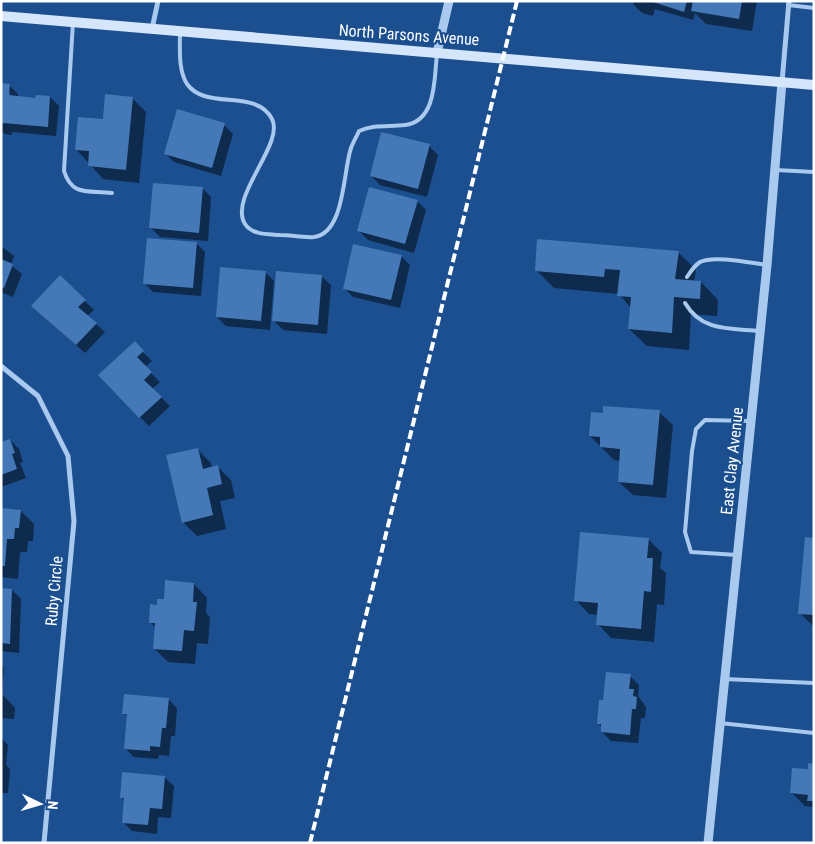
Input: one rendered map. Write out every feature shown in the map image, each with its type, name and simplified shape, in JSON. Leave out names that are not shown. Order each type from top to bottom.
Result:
[{"type":"main road","name":"North Parsons Avenue","points":[[1,16],[814,85]]},
{"type":"street","points":[[152,29],[158,1]]},
{"type":"street","points":[[437,53],[449,1]]},
{"type":"street","points":[[782,82],[789,3]]},
{"type":"street","name":"East Clay Avenue","points":[[708,843],[767,264],[773,170],[782,82]]},
{"type":"street","name":"Ruby Circle","points":[[1,366],[38,396],[68,456],[74,520],[44,843]]},
{"type":"lane","points":[[789,3],[814,8]]},
{"type":"lane","points":[[73,22],[64,171],[68,183],[74,189],[112,193]]},
{"type":"lane","points":[[180,32],[180,62],[188,84],[204,96],[254,104],[267,111],[273,121],[273,135],[242,204],[241,218],[247,228],[259,233],[315,237],[329,230],[336,218],[351,148],[359,131],[373,125],[406,125],[419,121],[428,109],[433,93],[437,53]]},
{"type":"lane","points":[[773,170],[814,172]]},
{"type":"lane","points":[[687,277],[693,268],[701,262],[711,259],[767,264]]},
{"type":"lane","points":[[685,303],[692,315],[707,325],[760,331]]},
{"type":"lane","points":[[737,555],[691,552],[685,532],[692,451],[696,429],[705,420],[751,421]]},
{"type":"lane","points":[[724,679],[814,683]]},
{"type":"lane","points":[[720,723],[814,734]]},
{"type":"building","points":[[650,1],[687,1],[684,12]]},
{"type":"building","points":[[693,1],[742,1],[739,19],[691,11]]},
{"type":"building","points":[[1,83],[10,84],[9,95],[35,98],[36,95],[50,96],[48,127],[3,123],[1,129]]},
{"type":"building","points":[[105,94],[133,97],[126,170],[88,166],[89,151],[75,150],[78,117],[103,119]]},
{"type":"building","points":[[177,109],[225,123],[212,168],[164,154]]},
{"type":"building","points":[[381,132],[430,144],[418,189],[370,176]]},
{"type":"building","points":[[153,183],[203,187],[199,233],[149,228]]},
{"type":"building","points":[[369,187],[418,200],[405,244],[357,231]]},
{"type":"building","points":[[147,238],[197,242],[193,288],[143,284]]},
{"type":"building","points":[[537,239],[679,251],[675,279],[701,281],[700,299],[674,297],[672,333],[628,329],[631,297],[617,296],[620,270],[605,269],[604,277],[535,271]]},
{"type":"building","points":[[353,244],[402,255],[391,300],[343,289]]},
{"type":"building","points":[[1,259],[13,264],[4,288],[1,287]]},
{"type":"building","points":[[220,267],[266,271],[261,321],[216,317]]},
{"type":"building","points":[[276,271],[322,275],[318,325],[272,321]]},
{"type":"building","points":[[60,275],[86,300],[78,307],[97,323],[76,345],[31,306]]},
{"type":"building","points":[[135,341],[144,351],[137,357],[152,372],[144,380],[162,397],[139,418],[98,375]]},
{"type":"building","points":[[603,406],[660,410],[653,485],[618,482],[620,449],[600,447],[600,437],[589,436],[591,412],[603,413]]},
{"type":"building","points":[[10,439],[15,453],[12,454],[17,469],[1,475],[1,442]]},
{"type":"building","points":[[198,448],[203,469],[218,465],[222,484],[207,488],[213,515],[182,523],[166,455]]},
{"type":"building","points":[[1,508],[21,510],[19,528],[15,528],[14,539],[7,539],[5,566],[1,566]]},
{"type":"building","points":[[580,532],[649,538],[647,558],[653,558],[651,592],[644,591],[641,629],[596,625],[598,603],[574,601]]},
{"type":"building","points":[[805,537],[814,538],[814,615],[798,614]]},
{"type":"building","points":[[165,580],[194,583],[193,602],[197,602],[194,631],[184,630],[182,651],[153,649],[155,623],[149,623],[150,604],[157,605],[157,599],[164,599]]},
{"type":"building","points":[[1,588],[12,589],[10,644],[1,643]]},
{"type":"building","points":[[606,672],[631,674],[629,689],[634,689],[633,696],[637,697],[636,709],[632,709],[630,735],[601,732],[601,724],[597,724],[599,700],[603,700]]},
{"type":"building","points":[[124,694],[169,698],[166,728],[162,728],[160,747],[150,746],[150,751],[124,749],[127,714],[122,714]]},
{"type":"building","points":[[808,763],[814,764],[814,801],[807,801],[808,795],[790,793],[792,768],[808,769]]},
{"type":"building","points":[[122,772],[165,776],[162,809],[150,808],[148,825],[122,823],[124,798],[120,798]]},
{"type":"railway","points":[[310,843],[517,1]]}]
